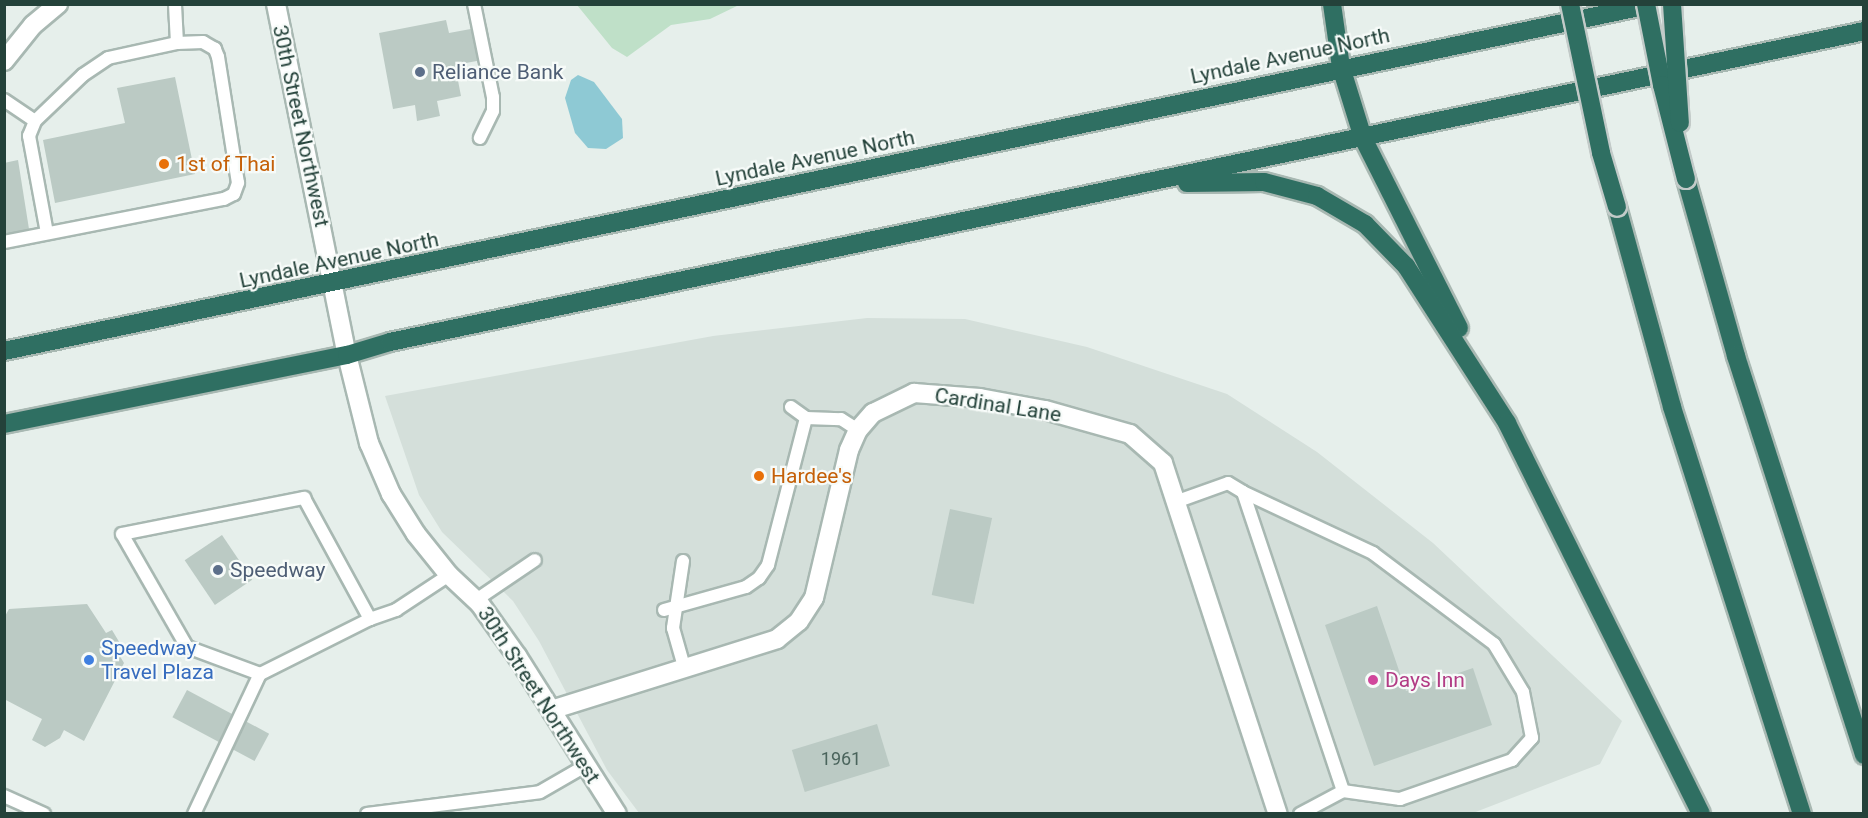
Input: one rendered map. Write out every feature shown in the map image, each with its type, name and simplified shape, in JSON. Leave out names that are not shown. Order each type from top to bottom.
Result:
[{"type":"highway","points":[[1332,4],[1341,67],[1363,138],[1508,423],[1701,813]]},
{"type":"highway","points":[[1570,4],[1601,153],[1672,407],[1802,813]]},
{"type":"highway","points":[[1672,4],[1686,179]]},
{"type":"highway","name":"Lyndale Avenue North","points":[[4,351],[333,284],[1341,67],[1640,6]]},
{"type":"highway","points":[[1640,6],[1739,367],[1863,755]]},
{"type":"highway","points":[[4,424],[347,355],[390,342],[1863,31]]},
{"type":"highway","points":[[1126,186],[1264,182],[1288,186],[1341,208],[1365,224],[1406,266],[1508,423]]},
{"type":"street","points":[[4,61],[33,25],[58,4]]},
{"type":"street","name":"30th Street Northwest","points":[[276,4],[347,355],[369,443],[392,494],[416,534],[449,575],[476,600],[551,710],[617,813]]},
{"type":"street","name":"Cardinal Lane","points":[[551,710],[685,670],[777,639],[799,621],[814,597],[849,450],[858,430],[873,413],[914,393],[980,398],[1045,410],[1130,434],[1149,446],[1163,462],[1178,501],[1278,813]]},
{"type":"lane","points":[[175,4],[177,43]]},
{"type":"lane","points":[[474,4],[493,97],[491,118],[480,138]]},
{"type":"lane","points":[[4,242],[224,199],[234,194],[238,183],[215,49],[203,42],[177,43],[108,58],[82,75],[36,121],[29,136],[48,233]]},
{"type":"lane","points":[[4,100],[36,121]]},
{"type":"lane","points":[[791,407],[806,418],[841,419],[858,430]]},
{"type":"lane","points":[[670,609],[746,586],[764,571],[806,418]]},
{"type":"lane","points":[[1178,501],[1228,483],[1373,553],[1494,644],[1523,692],[1532,738],[1512,760],[1400,799],[1342,791],[1300,813]]},
{"type":"lane","points":[[1244,492],[1342,791]]},
{"type":"lane","points":[[260,674],[187,646],[122,534],[304,498],[370,619]]},
{"type":"lane","points":[[476,600],[535,560]]},
{"type":"lane","points":[[683,561],[670,609],[685,670]]},
{"type":"lane","points":[[194,813],[260,674],[370,619],[396,610],[449,575]]},
{"type":"lane","points":[[367,813],[540,792],[585,766]]},
{"type":"lane","points":[[4,796],[44,813]]},
{"type":"shaded area","points":[[867,318],[965,319],[1087,347],[1227,394],[1317,452],[1433,543],[1622,721],[1600,764],[1473,813],[639,813],[607,770],[539,641],[513,601],[442,532],[419,495],[385,396],[713,336]]},
{"type":"green space","points":[[577,5],[739,5],[710,19],[671,25],[627,57],[612,48]]},
{"type":"water","points":[[578,75],[594,82],[622,119],[623,138],[606,149],[588,148],[575,133],[565,98],[571,80]]},
{"type":"building","points":[[446,20],[449,33],[487,26],[493,58],[455,65],[461,96],[437,101],[440,116],[417,121],[415,105],[393,109],[379,33]]},
{"type":"building","points":[[175,77],[195,174],[55,203],[43,140],[125,123],[117,88]]},
{"type":"building","points":[[18,160],[29,229],[4,234],[4,163]]},
{"type":"building","points":[[950,509],[992,518],[974,604],[932,595]]},
{"type":"building","name":"Speedway","points":[[222,535],[252,580],[215,605],[185,560]]},
{"type":"building","points":[[87,604],[106,633],[112,630],[121,645],[115,648],[124,663],[84,741],[64,730],[60,738],[45,747],[32,740],[42,719],[4,699],[4,618],[9,609]]},
{"type":"building","name":"Days Inn","points":[[1377,606],[1406,691],[1473,668],[1492,725],[1374,766],[1325,625]]},
{"type":"building","points":[[187,690],[269,734],[255,761],[172,717]]},
{"type":"building","points":[[877,724],[890,766],[805,792],[792,750]]},
{"type":"place","name":"Reliance Bank","points":[[420,72]]},
{"type":"place","name":"1st of Thai","points":[[164,164]]},
{"type":"place","name":"Hardee's","points":[[759,476]]},
{"type":"place","name":"Speedway","points":[[218,570]]},
{"type":"place","name":"Speedway Travel Plaza","points":[[89,660]]},
{"type":"place","name":"Days Inn","points":[[1373,680]]}]
